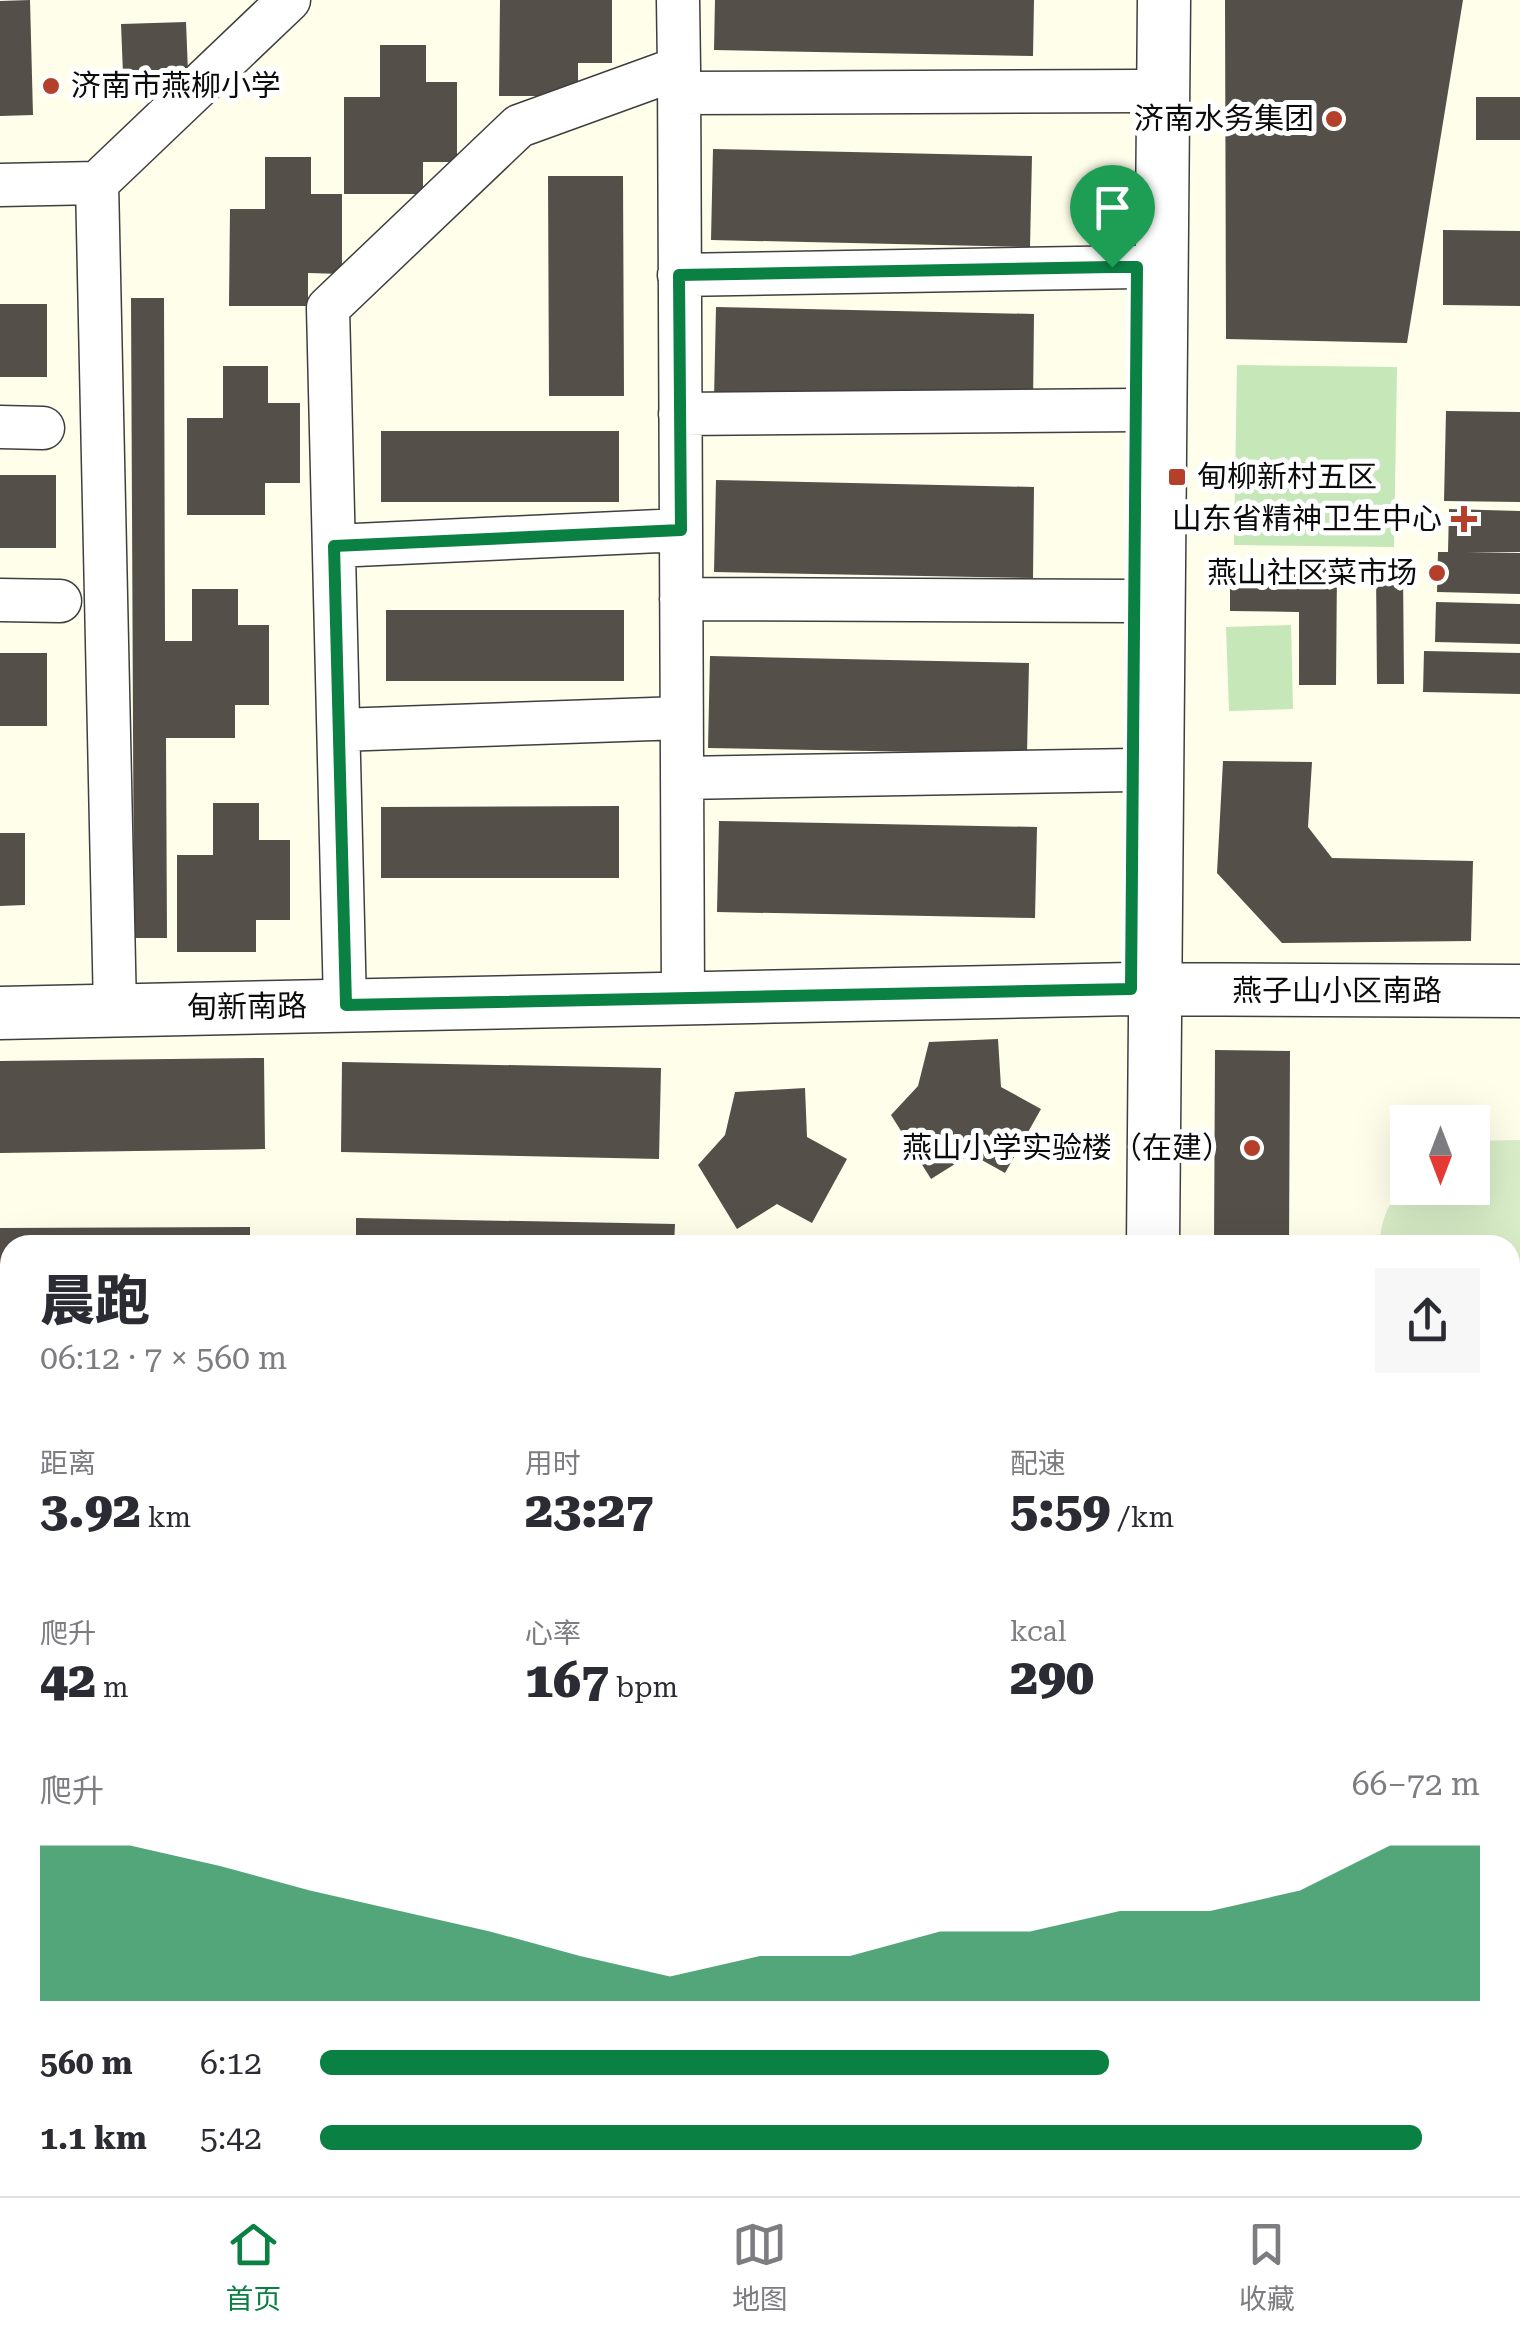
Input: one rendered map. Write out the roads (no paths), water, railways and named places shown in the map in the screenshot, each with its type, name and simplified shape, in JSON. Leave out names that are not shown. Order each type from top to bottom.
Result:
[{"type":"street","points":[[0,186],[97,183],[290,0]]},
{"type":"street","points":[[678,0],[683,999]]},
{"type":"street","points":[[1140,0],[1133,770],[1153,1235]]},
{"type":"street","points":[[1130,1235],[1142,989],[1164,0]]},
{"type":"street","points":[[346,1005],[328,308],[520,126],[679,80],[1139,91]]},
{"type":"street","points":[[97,183],[115,1010]]},
{"type":"street","points":[[679,275],[1137,267]]},
{"type":"street","points":[[680,414],[1136,410]]},
{"type":"street","points":[[0,427],[43,428]]},
{"type":"street","points":[[334,546],[681,530]]},
{"type":"street","points":[[0,600],[60,601]]},
{"type":"street","points":[[681,600],[1134,601]]},
{"type":"street","points":[[338,730],[681,718]]},
{"type":"street","points":[[682,778],[1133,770]]},
{"type":"street","name":"燕子山小区南路","points":[[1142,989],[1520,991]]},
{"type":"street","name":"甸新南路","points":[[0,1013],[1142,989]]},
{"type":"place","name":"济南市燕柳小学","points":[[51,86]]},
{"type":"place","name":"济南水务集团","points":[[1334,119]]},
{"type":"place","name":"甸柳新村五区","points":[[1177,477]]},
{"type":"place","name":"山东省精神卫生中心","points":[[1464,519]]},
{"type":"place","name":"燕山社区菜市场","points":[[1437,573]]},
{"type":"place","name":"燕山小学实验楼（在建）","points":[[1252,1148]]}]
